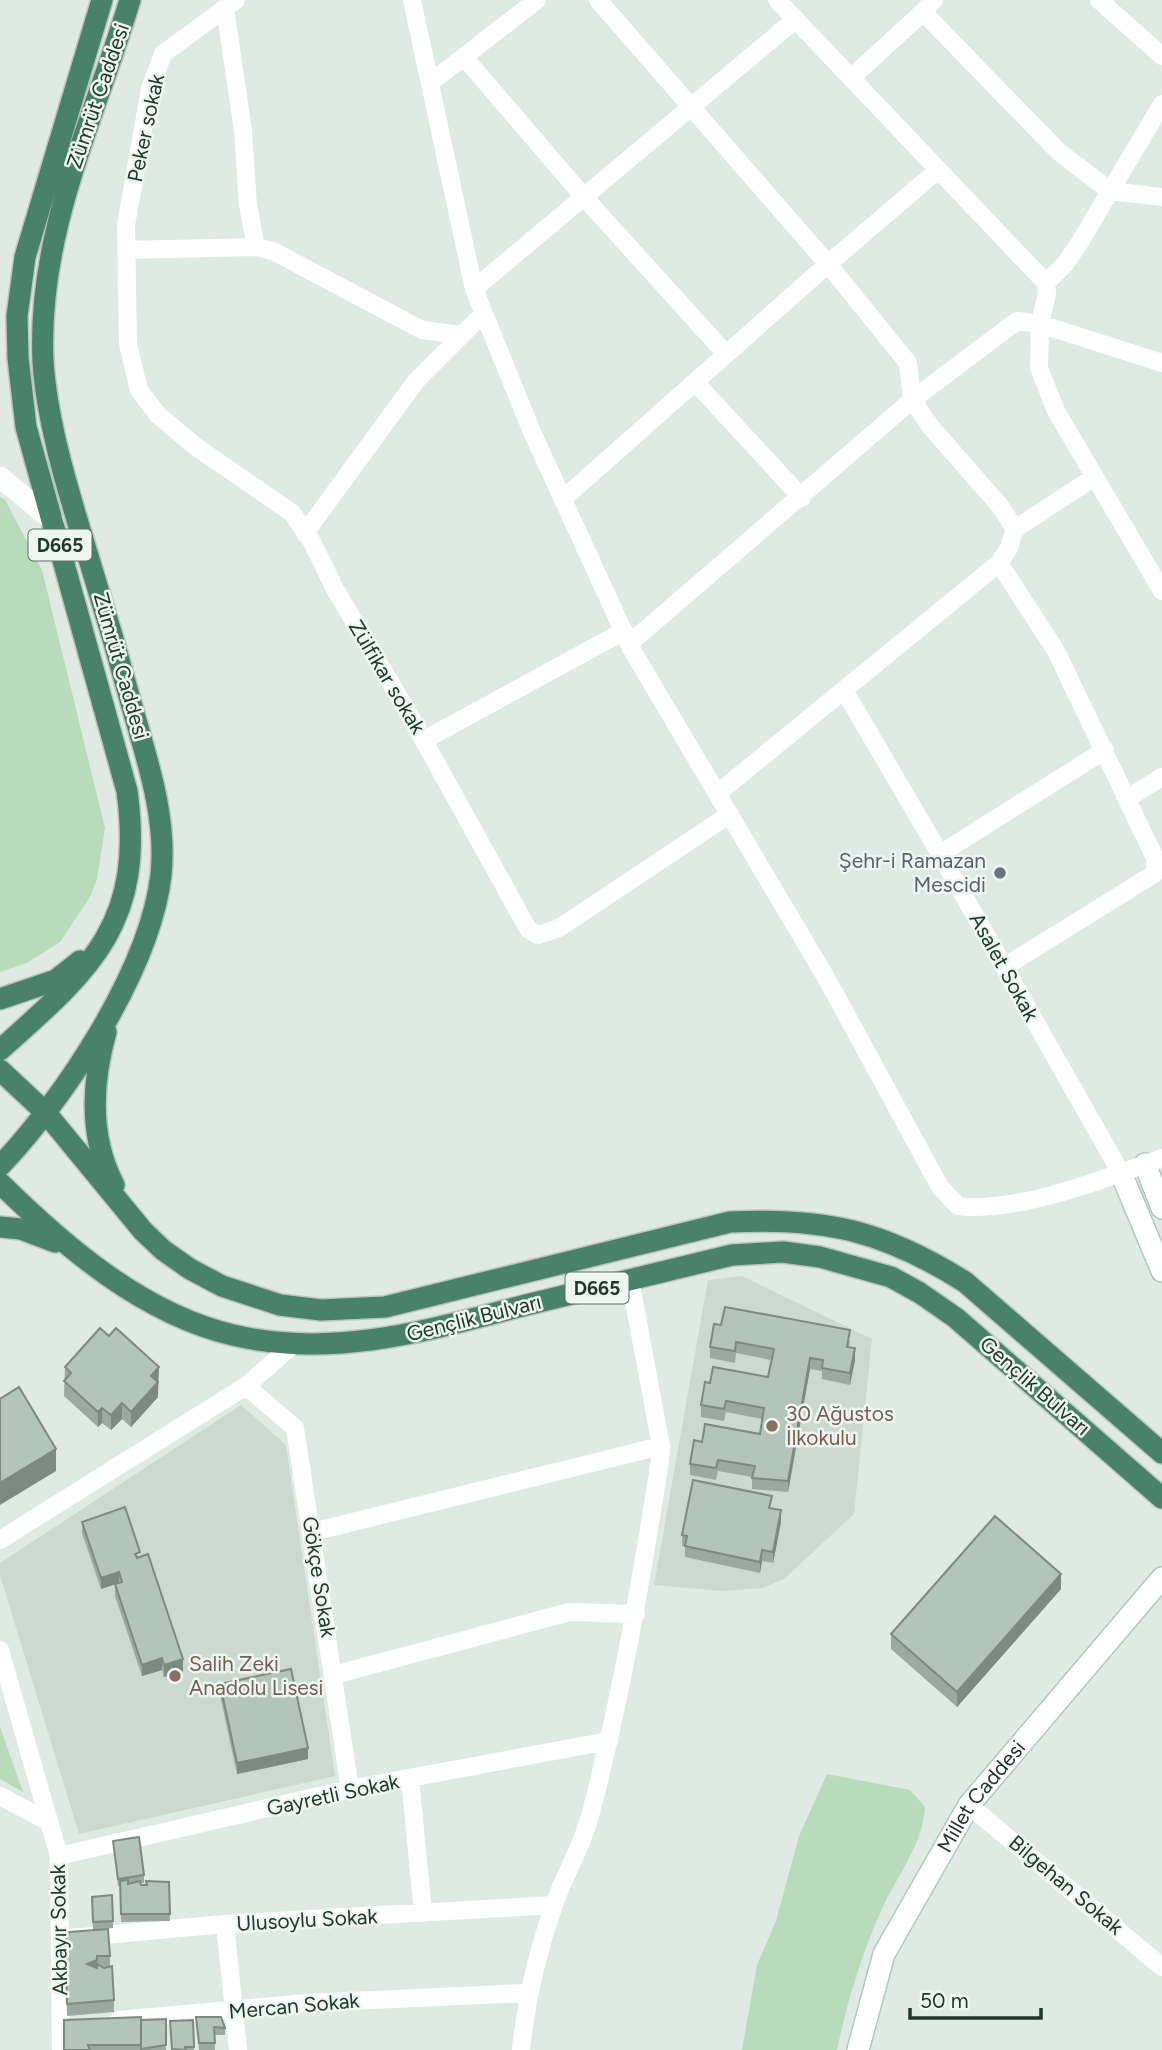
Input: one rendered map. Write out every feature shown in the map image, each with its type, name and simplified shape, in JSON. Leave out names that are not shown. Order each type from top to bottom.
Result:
[{"type":"highway","name":"D665","points":[[0,1050],[54,1004],[84,972],[116,916],[125,891],[132,844],[127,791],[26,427],[18,358],[17,316],[25,257],[102,0]]},
{"type":"highway","name":"Zümrüt Caddesi","points":[[0,1166],[46,1113],[115,1002],[134,964],[155,903],[161,875],[159,818],[146,755],[106,611],[63,477],[43,363],[44,284],[60,209],[130,0]]},
{"type":"highway","points":[[0,999],[41,987],[66,973],[90,952],[116,916]]},
{"type":"highway","points":[[115,1002],[95,1082],[98,1134],[112,1180],[143,1231]]},
{"type":"highway","name":"Gençlik Bulvarı","points":[[0,1070],[46,1113],[143,1231],[190,1269],[250,1296],[280,1305],[354,1310],[385,1307],[730,1222],[780,1219],[832,1225],[887,1240],[931,1261],[965,1282],[1162,1453]]},
{"type":"highway","name":"Gençlik Bulvarı","points":[[0,1184],[76,1253],[149,1300],[193,1322],[232,1335],[294,1344],[397,1338],[733,1255],[783,1252],[856,1265],[891,1277],[956,1318],[1162,1498]]},
{"type":"highway","points":[[0,1227],[41,1235],[76,1253]]},
{"type":"main road","points":[[0,477],[53,521]]},
{"type":"main road","points":[[1153,1161],[1162,1208]]},
{"type":"main road","points":[[1121,1173],[1162,1271]]},
{"type":"main road","name":"Millet Caddesi","points":[[858,2050],[884,1954],[969,1805],[1162,1578]]},
{"type":"street","points":[[412,0],[474,289],[563,499],[627,637],[828,981],[940,1187],[958,1206],[982,1209],[1095,1183],[1153,1161]]},
{"type":"street","points":[[430,83],[537,0]]},
{"type":"street","points":[[598,0],[828,264],[908,363],[912,400],[931,428],[1000,506],[1015,529]]},
{"type":"street","points":[[777,0],[1046,283],[1047,293],[1040,324],[1039,368],[1056,411],[1093,478],[1162,591]]},
{"type":"street","points":[[1098,0],[1162,56]]},
{"type":"street","points":[[230,4],[248,205],[256,247]]},
{"type":"street","name":"Peker sokak","points":[[125,250],[126,225],[150,89],[163,54],[230,4]]},
{"type":"street","points":[[851,78],[929,6],[1059,152],[1110,191],[1162,197]]},
{"type":"street","points":[[474,289],[796,19]]},
{"type":"street","points":[[464,57],[583,196],[726,354]]},
{"type":"street","points":[[1046,283],[1065,264],[1162,104]]},
{"type":"street","points":[[563,499],[938,170]]},
{"type":"street","points":[[125,250],[256,247],[273,251],[422,330],[461,335]]},
{"type":"street","name":"Zülfikar sokak","points":[[125,250],[128,344],[139,390],[158,415],[195,446],[292,513],[424,740],[528,929],[538,935],[559,928],[730,814]]},
{"type":"street","points":[[305,533],[416,381],[483,314]]},
{"type":"street","points":[[424,740],[627,637],[802,498],[912,400],[1017,321],[1040,324],[1162,363]]},
{"type":"street","points":[[695,382],[802,498]]},
{"type":"street","points":[[718,793],[999,564],[1009,548],[1015,529],[1093,478]]},
{"type":"street","points":[[999,564],[1056,651],[1156,860],[1154,874],[1004,967]]},
{"type":"street","name":"Asalet Sokak","points":[[844,690],[1121,1173]]},
{"type":"street","points":[[940,854],[1068,770],[1105,750]]},
{"type":"street","points":[[1128,798],[1162,777]]},
{"type":"street","points":[[521,2050],[527,1993],[554,1905],[589,1821],[608,1741],[636,1614],[661,1446],[630,1280]]},
{"type":"street","points":[[0,1540],[246,1386],[294,1344]]},
{"type":"street","name":"Gökçe Sokak","points":[[246,1386],[295,1428],[350,1789]]},
{"type":"street","points":[[312,1532],[661,1446]]},
{"type":"street","points":[[334,1675],[569,1612],[636,1614]]},
{"type":"street","name":"Akbayır Sokak","points":[[0,1650],[59,1856],[60,1939],[68,2022],[61,2050]]},
{"type":"street","name":"Gayretli Sokak","points":[[59,1856],[350,1789],[608,1741]]},
{"type":"street","points":[[410,1778],[423,1913]]},
{"type":"street","points":[[0,1796],[47,1821]]},
{"type":"street","name":"Bilgehan Sokak","points":[[969,1805],[1162,1967]]},
{"type":"street","name":"Ulusoylu Sokak","points":[[60,1939],[225,1924],[554,1905]]},
{"type":"street","points":[[225,1924],[236,2010],[238,2050]]},
{"type":"street","name":"Mercan Sokak","points":[[101,2020],[307,2003],[527,1993]]},
{"type":"shaded area","name":"30 Ağustos İlkokulu","points":[[742,1276],[872,1339],[854,1514],[784,1579],[762,1588],[723,1591],[654,1585],[708,1280]]},
{"type":"shaded area","name":"Salih Zeki Anadolu Lisesi","points":[[241,1405],[286,1445],[335,1776],[79,1834],[0,1575],[0,1563]]},
{"type":"green space","points":[[0,497],[5,500],[42,570],[105,828],[97,879],[90,897],[60,942],[27,963],[0,972]]},
{"type":"green space","points":[[0,1727],[23,1792],[0,1779]]},
{"type":"green space","points":[[827,1774],[910,1790],[925,1807],[919,1834],[867,1945],[837,2050],[742,2050],[757,1965],[776,1921],[799,1836]]},
{"type":"building","points":[[725,1307],[850,1330],[847,1347],[855,1348],[850,1373],[822,1368],[823,1360],[810,1358],[788,1481],[752,1478],[755,1466],[718,1460],[716,1468],[690,1464],[694,1440],[702,1442],[705,1424],[760,1434],[764,1408],[726,1401],[724,1409],[701,1405],[705,1382],[710,1383],[713,1367],[768,1377],[774,1349],[736,1342],[735,1351],[710,1347],[714,1324],[721,1325]]},
{"type":"building","points":[[100,1328],[109,1336],[116,1328],[159,1367],[151,1376],[158,1382],[131,1412],[122,1403],[111,1415],[102,1408],[98,1412],[64,1381],[71,1373],[65,1367]]},
{"type":"building","points":[[19,1387],[56,1449],[0,1483],[0,1399]]},
{"type":"building","points":[[693,1480],[772,1496],[769,1508],[781,1510],[773,1552],[762,1550],[760,1562],[685,1546],[687,1536],[682,1535]]},
{"type":"building","points":[[125,1507],[140,1552],[135,1554],[137,1558],[148,1554],[183,1659],[164,1665],[162,1658],[142,1665],[115,1584],[122,1582],[119,1572],[101,1578],[82,1522]]},
{"type":"building","points":[[995,1516],[1061,1574],[957,1692],[891,1634]]},
{"type":"building","points":[[291,1669],[308,1748],[237,1763],[220,1684]]},
{"type":"building","points":[[139,1837],[144,1875],[118,1879],[113,1841]]},
{"type":"building","points":[[128,1880],[128,1884],[140,1881],[141,1885],[147,1885],[146,1881],[169,1882],[170,1914],[121,1914],[120,1881]]},
{"type":"building","points":[[112,1895],[113,1921],[93,1922],[92,1897]]},
{"type":"building","points":[[108,1929],[110,1956],[97,1956],[97,1960],[87,1964],[97,1968],[97,1964],[104,1968],[112,1966],[114,2000],[67,2004],[65,1941],[69,1932]]},
{"type":"building","points":[[141,2017],[141,2045],[88,2045],[90,2050],[64,2050],[64,2020]]},
{"type":"building","points":[[196,2017],[221,2017],[225,2028],[214,2027],[215,2043],[199,2043]]},
{"type":"building","points":[[166,2019],[166,2045],[141,2049],[141,2020]]},
{"type":"building","points":[[193,2020],[194,2047],[185,2047],[186,2050],[172,2049],[170,2021]]},
{"type":"place","name":"Şehr-i Ramazan Mescidi","points":[[1000,873]]},
{"type":"place","name":"30 Ağustos İlkokulu","points":[[772,1426]]},
{"type":"place","name":"Salih Zeki Anadolu Lisesi","points":[[175,1676]]}]
